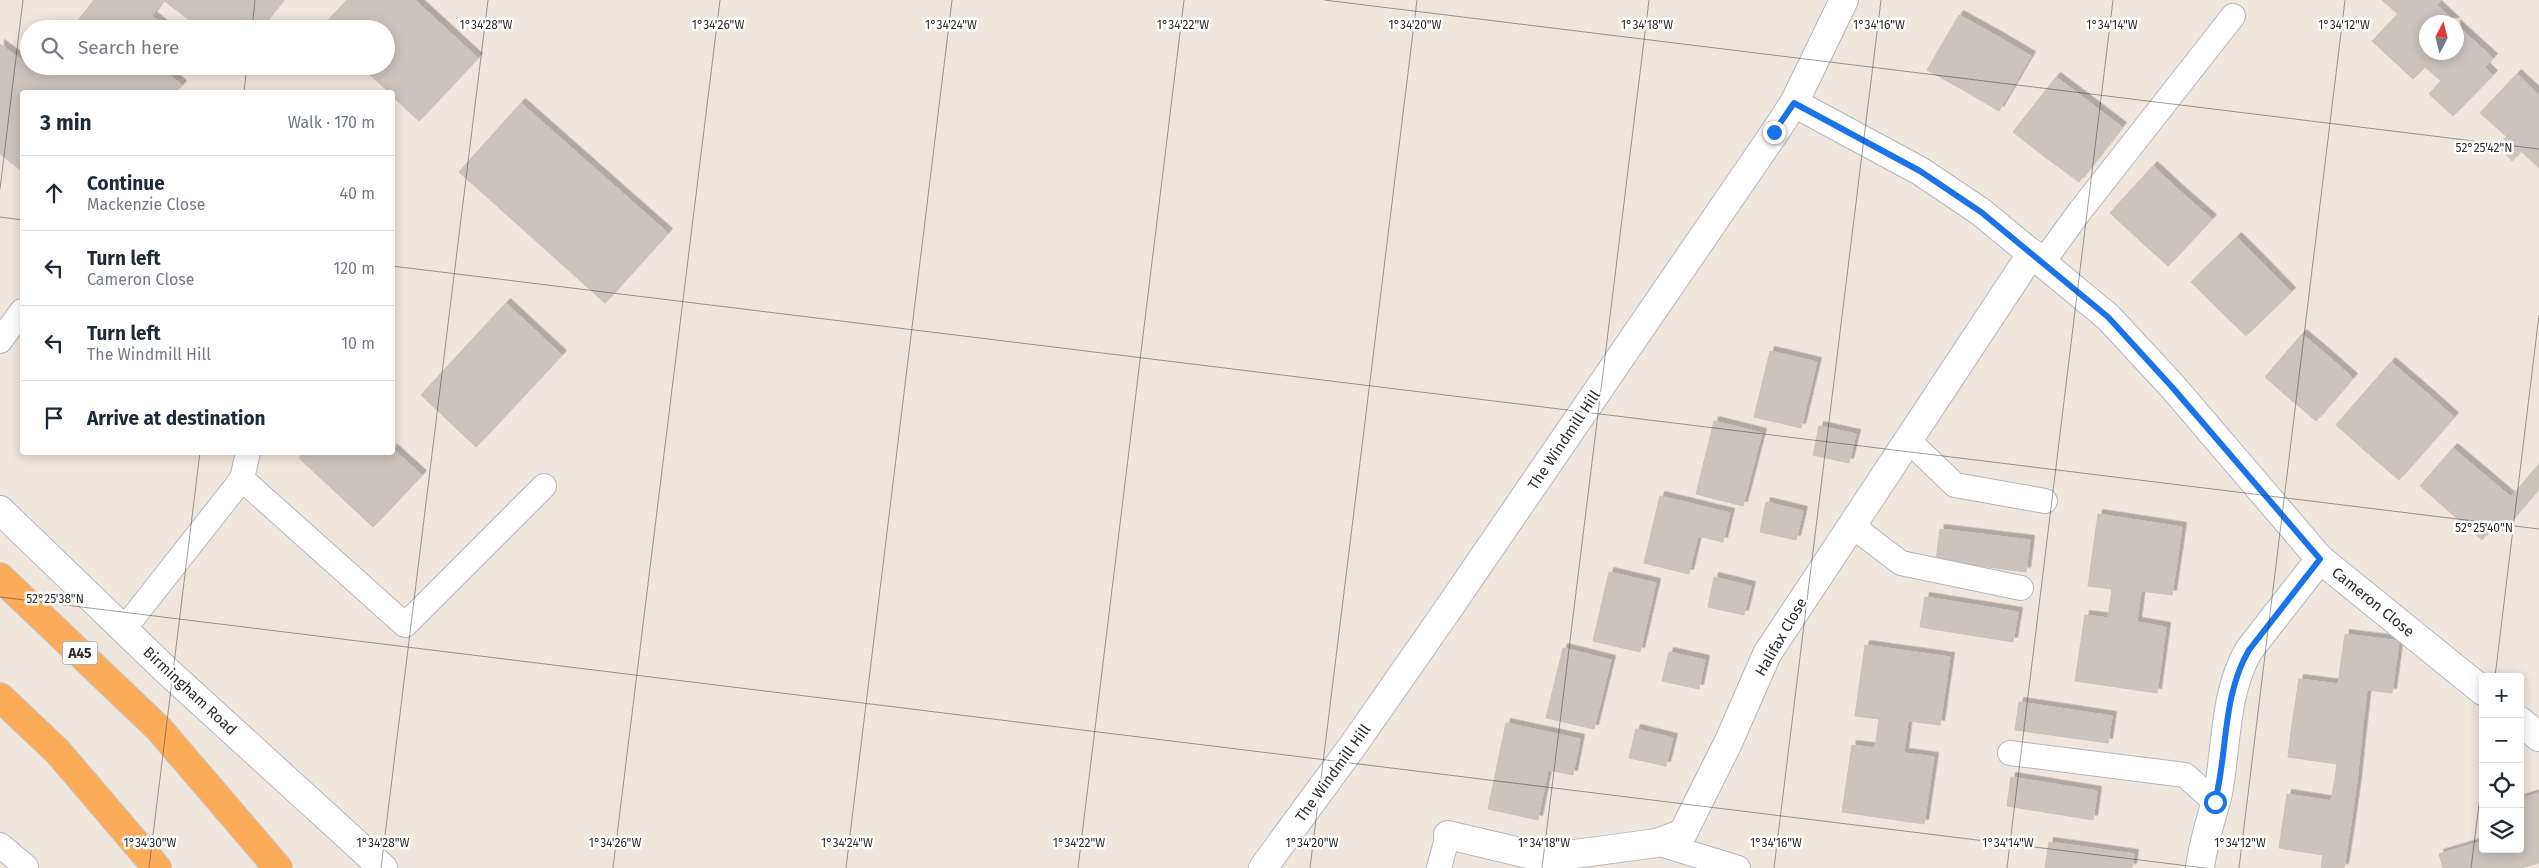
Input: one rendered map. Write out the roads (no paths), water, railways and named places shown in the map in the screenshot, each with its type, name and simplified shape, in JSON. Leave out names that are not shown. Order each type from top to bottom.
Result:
[{"type":"highway","name":"A45","points":[[0,577],[159,729],[278,868]]},
{"type":"highway","points":[[0,697],[58,752],[158,868]]},
{"type":"street","name":"The Windmill Hill","points":[[1263,868],[1354,744],[1444,615],[1794,103],[1844,0]]},
{"type":"street","name":"Cameron Close","points":[[1794,103],[1920,171],[1981,212],[2108,317],[2172,387],[2320,559],[2479,688]]},
{"type":"street","name":"Halifax Close","points":[[1448,835],[1545,858],[1657,843],[1683,833],[1728,743],[1767,654],[1851,525],[2038,258]]},
{"type":"street","name":"Birmingham Road","points":[[0,510],[166,670],[383,868]]},
{"type":"street","points":[[2200,868],[2215,802],[2233,686],[2239,666],[2249,650],[2320,559]]},
{"type":"street","points":[[2524,725],[2539,737]]},
{"type":"lane","points":[[2038,258],[2080,211],[2233,16]]},
{"type":"lane","points":[[0,342],[20,314]]},
{"type":"lane","points":[[1909,441],[1955,485],[2045,501]]},
{"type":"lane","points":[[124,629],[242,479],[247,455]]},
{"type":"lane","points":[[242,479],[405,624],[544,486]]},
{"type":"lane","points":[[1851,525],[1901,564],[2021,588]]},
{"type":"lane","points":[[2010,753],[2185,775],[2215,802]]},
{"type":"lane","points":[[1439,868],[1448,835]]},
{"type":"lane","points":[[1657,843],[1738,868]]},
{"type":"lane","points":[[0,845],[26,867]]}]
